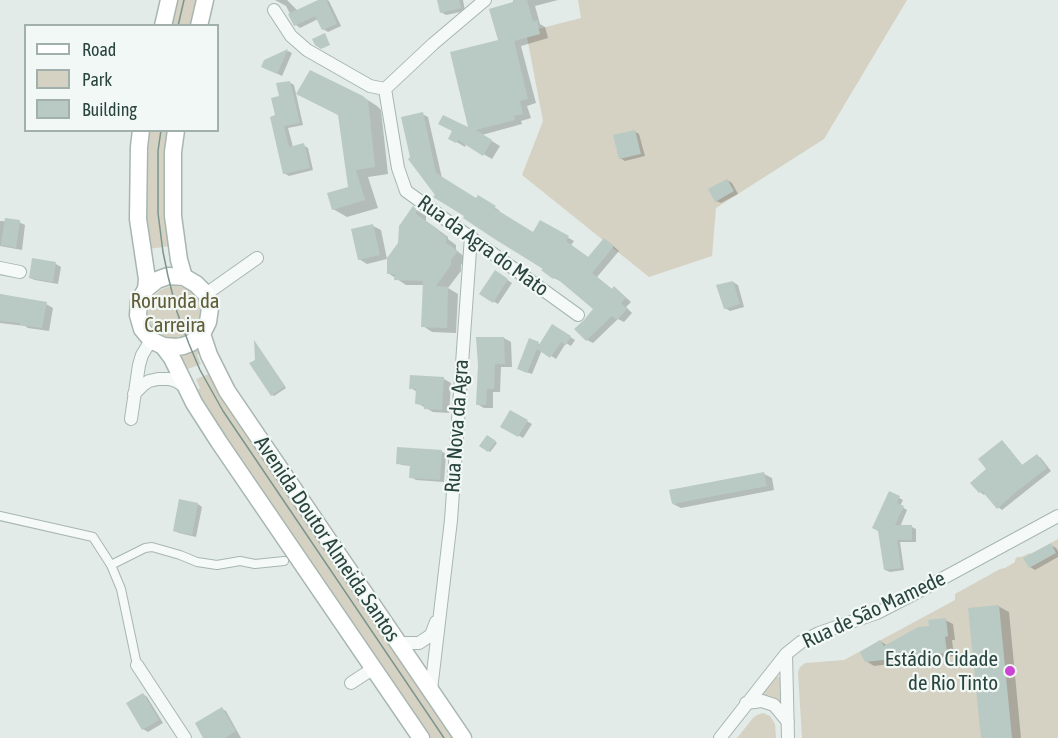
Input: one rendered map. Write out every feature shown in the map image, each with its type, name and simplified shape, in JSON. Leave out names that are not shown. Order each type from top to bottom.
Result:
[{"type":"main road","points":[[163,24],[169,0]]},
{"type":"main road","points":[[199,24],[205,0]]},
{"type":"main road","points":[[141,132],[138,219],[147,279],[146,289]]},
{"type":"main road","points":[[176,132],[172,162],[173,216],[179,260],[184,277]]},
{"type":"main road","points":[[168,276],[184,277],[206,294],[210,308],[208,322],[202,334],[191,343],[177,347],[157,343],[142,329],[138,315],[139,301],[146,289],[157,280],[168,276]]},
{"type":"main road","name":"Avenida Doutor Almeida Santos","points":[[202,334],[209,356],[227,391],[463,738]]},
{"type":"main road","name":"Avenida Doutor Almeida Santos","points":[[157,343],[172,358],[194,402],[219,441],[421,738]]},
{"type":"street","points":[[274,10],[291,36],[307,50],[370,86],[385,89],[484,0]]},
{"type":"street","name":"Rua da Agra do Mato","points":[[385,89],[398,168],[406,191],[578,315]]},
{"type":"street","name":"Rua Nova da Agra","points":[[431,690],[451,520],[471,236]]},
{"type":"street","points":[[206,294],[257,258]]},
{"type":"street","points":[[0,268],[20,272]]},
{"type":"street","points":[[131,419],[142,355],[157,343]]},
{"type":"street","points":[[134,394],[149,381],[158,379],[176,381],[187,388]]},
{"type":"street","points":[[0,516],[93,537],[111,565],[121,589],[138,665],[185,738]]},
{"type":"street","name":"Rua de São Mamede","points":[[720,738],[786,654],[801,642],[877,612],[912,595],[1058,516]]},
{"type":"street","points":[[111,565],[145,548],[152,547],[197,562],[217,565],[240,561],[255,564],[284,561]]},
{"type":"street","name":"Rua Nova da Agra","points":[[398,643],[418,643],[431,635],[439,616]]},
{"type":"street","points":[[786,654],[788,738]]},
{"type":"street","points":[[351,683],[374,669]]},
{"type":"street","points":[[746,703],[762,701],[774,705],[788,722]]},
{"type":"green space","points":[[176,0],[199,0],[193,24],[170,24]]},
{"type":"green space","points":[[578,0],[907,0],[824,139],[716,208],[712,256],[649,277],[522,175],[543,121],[526,32],[581,18]]},
{"type":"green space","points":[[147,132],[169,132],[170,246],[149,249],[145,216]]},
{"type":"green space","name":"Rorunda da Carreira","points":[[170,286],[180,286],[190,290],[198,298],[202,313],[198,328],[190,336],[180,340],[170,340],[160,336],[152,328],[148,318],[148,308],[152,298],[160,290]]},
{"type":"green space","points":[[199,347],[201,352],[197,355],[201,364],[185,370],[179,355],[190,353]]},
{"type":"green space","points":[[211,373],[276,479],[454,738],[428,738],[221,431],[197,390],[200,388],[196,379]]},
{"type":"green space","points":[[1058,539],[1058,738],[802,738],[798,672],[805,663],[844,660],[955,600],[955,594],[1005,568],[1015,562],[1017,557],[1031,554]]},
{"type":"green space","points":[[776,677],[780,677],[780,704],[761,696]]},
{"type":"green space","points":[[763,713],[770,716],[775,724],[776,738],[737,738],[753,718]]},
{"type":"building","points":[[318,0],[326,0],[337,24],[322,30],[315,16],[294,26],[288,14]]},
{"type":"building","points":[[437,0],[459,0],[461,8],[440,13]]},
{"type":"building","points":[[513,0],[527,0],[533,22],[537,20],[540,34],[514,41],[528,99],[520,101],[523,114],[514,116],[515,120],[476,130],[492,140],[483,156],[458,140],[456,143],[448,139],[452,131],[438,124],[443,115],[468,127],[450,52],[498,40],[489,9],[513,2]]},
{"type":"building","points":[[325,33],[330,45],[321,49],[312,39]]},
{"type":"building","points":[[288,49],[277,74],[261,67],[264,60]]},
{"type":"building","points":[[310,70],[363,96],[368,101],[375,167],[356,170],[365,200],[332,210],[327,193],[348,187],[338,115],[296,94]]},
{"type":"building","points":[[290,81],[300,123],[284,126],[289,147],[304,143],[310,168],[283,174],[270,117],[275,115],[271,98],[279,96],[276,83]]},
{"type":"building","points":[[423,112],[436,173],[476,198],[478,195],[496,206],[494,208],[533,232],[540,220],[569,236],[566,241],[588,257],[604,238],[614,246],[592,273],[612,289],[614,286],[626,298],[621,303],[627,309],[617,320],[612,316],[586,341],[574,329],[593,309],[555,277],[553,279],[541,270],[543,269],[433,197],[435,195],[408,159],[410,157],[401,117]]},
{"type":"building","points":[[635,130],[641,154],[619,159],[613,135]]},
{"type":"building","points":[[727,179],[734,191],[715,202],[708,189]]},
{"type":"building","points":[[413,206],[416,214],[439,230],[447,238],[446,243],[458,251],[436,286],[448,287],[447,328],[421,327],[423,281],[394,280],[395,274],[387,274],[387,258],[398,243],[399,226]]},
{"type":"building","points":[[5,218],[20,220],[16,248],[1,245]]},
{"type":"building","points":[[373,224],[380,255],[358,260],[351,229]]},
{"type":"building","points":[[32,258],[56,262],[53,282],[29,278]]},
{"type":"building","points":[[495,270],[508,279],[493,303],[479,294]]},
{"type":"building","points":[[733,281],[740,304],[724,309],[716,285]]},
{"type":"building","points":[[0,294],[47,302],[42,328],[0,321]]},
{"type":"building","points":[[552,324],[571,336],[566,345],[561,342],[550,358],[537,349],[527,373],[517,369],[529,338],[539,342],[537,348]]},
{"type":"building","points":[[476,337],[504,337],[505,364],[495,364],[494,389],[487,389],[486,405],[476,405],[478,365]]},
{"type":"building","points":[[254,340],[285,386],[271,396],[249,363],[255,360]]},
{"type":"building","points":[[410,375],[444,377],[442,410],[424,409],[424,405],[415,404],[416,389],[409,389]]},
{"type":"building","points":[[510,410],[528,420],[518,437],[500,427]]},
{"type":"building","points":[[487,435],[496,441],[488,452],[479,446]]},
{"type":"building","points":[[1002,440],[1022,465],[1037,454],[1047,468],[997,509],[982,491],[979,493],[970,483],[986,469],[978,459]]},
{"type":"building","points":[[397,447],[442,450],[440,480],[409,478],[410,465],[396,464]]},
{"type":"building","points":[[764,472],[767,486],[672,504],[669,490]]},
{"type":"building","points":[[889,491],[900,496],[897,503],[904,506],[895,525],[912,525],[912,540],[897,540],[901,568],[884,570],[878,531],[872,528]]},
{"type":"building","points":[[179,499],[198,503],[192,535],[173,531]]},
{"type":"building","points":[[1051,543],[1056,553],[1029,568],[1023,558]]},
{"type":"building","points":[[999,605],[1012,738],[981,738],[968,608]]},
{"type":"building","points":[[946,618],[947,653],[865,662],[860,652],[880,640],[884,646],[918,627],[929,626],[928,620]]},
{"type":"building","points":[[143,693],[159,720],[142,730],[126,703]]},
{"type":"building","points":[[222,707],[236,731],[225,738],[203,738],[195,723]]},
{"type":"tram line","points":[[178,24],[184,0]]},
{"type":"tram line","points":[[161,132],[158,151],[158,213],[163,252],[177,312],[200,370],[223,411],[444,738]]},
{"type":"place","name":"Estádio Cidade de Rio Tinto","points":[[1010,671]]}]
